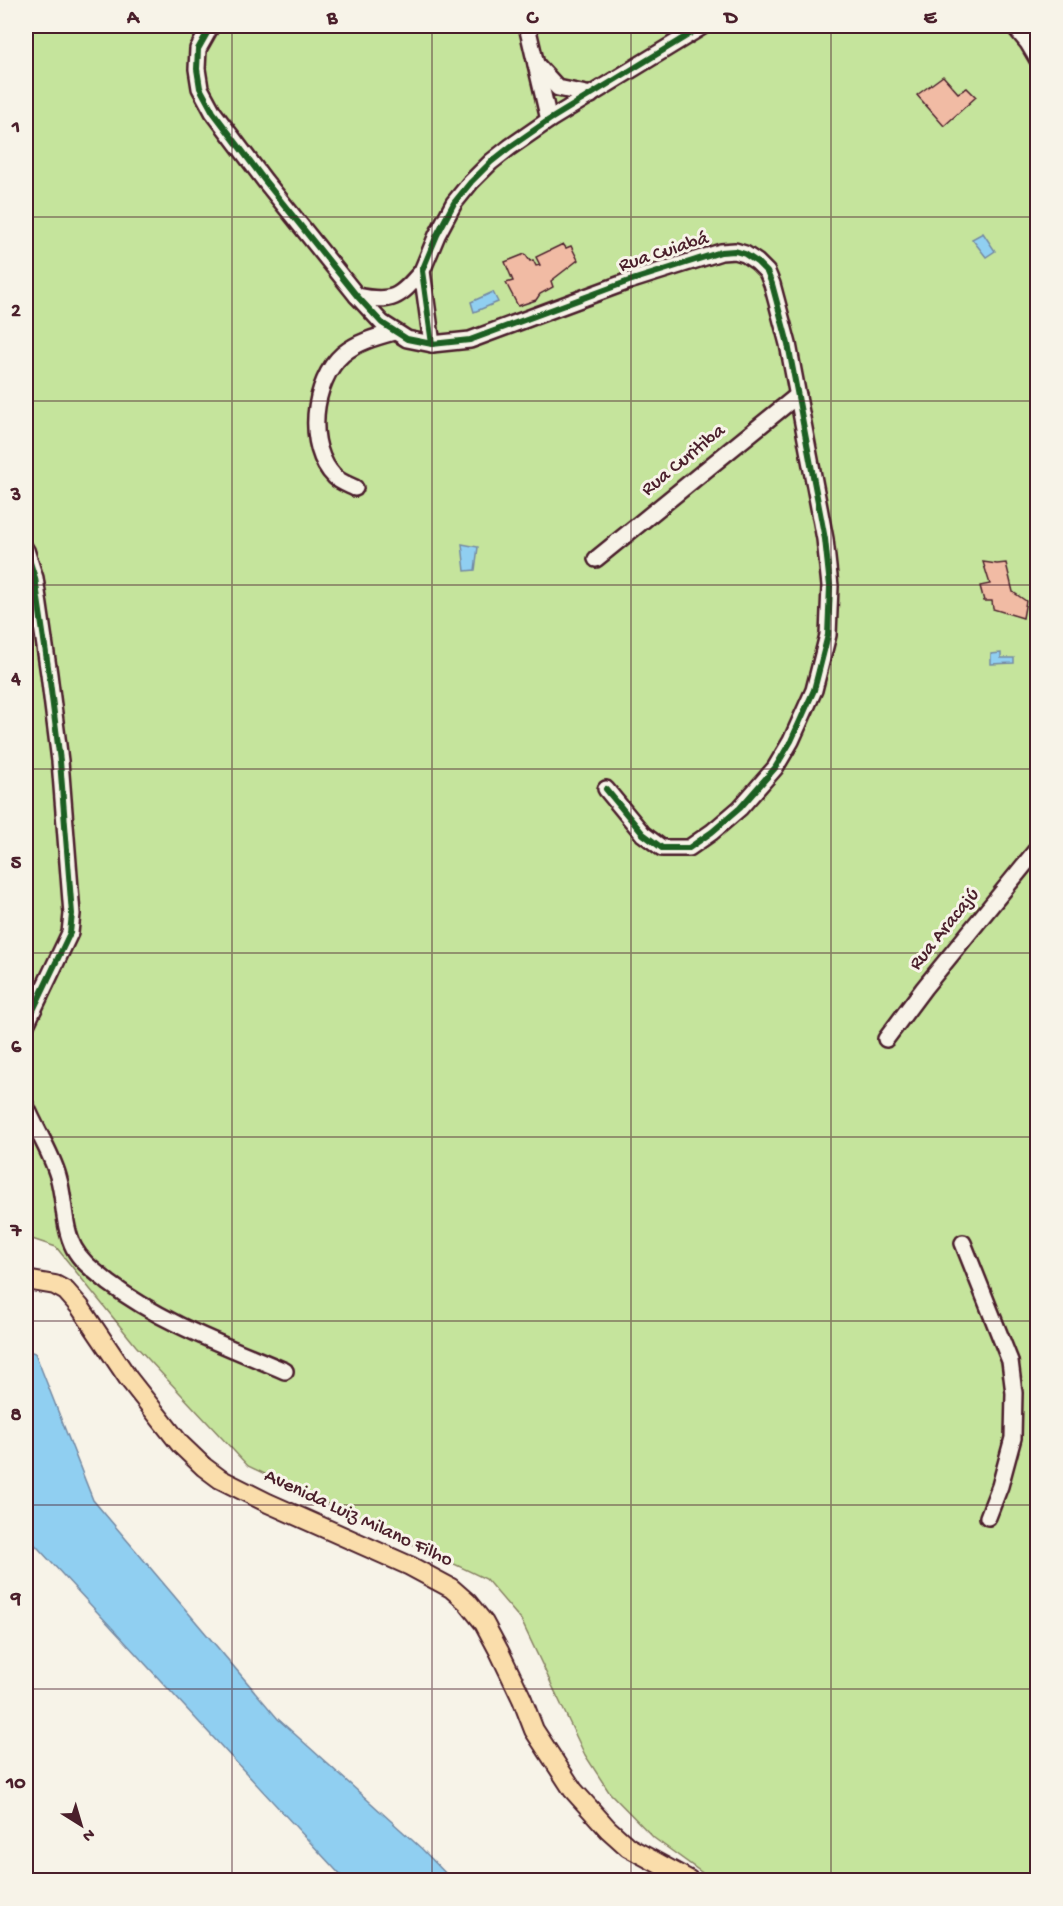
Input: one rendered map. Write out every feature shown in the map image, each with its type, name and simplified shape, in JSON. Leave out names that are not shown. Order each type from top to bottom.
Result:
[{"type":"main road","name":"Avenida Luiz Milano Filho","points":[[26,1280],[55,1285],[66,1292],[80,1307],[128,1378],[180,1444],[220,1479],[268,1503],[410,1566],[451,1588],[467,1602],[484,1623],[500,1651],[534,1730],[573,1790],[608,1829],[628,1847],[689,1881]]},
{"type":"street","name":"Rua Cuiabá","points":[[211,26],[198,49],[196,69],[200,88],[213,112],[357,296],[382,323],[407,339],[432,344],[470,340],[629,281],[721,252],[735,251],[745,254],[767,272],[788,344],[825,539],[830,611],[828,635],[814,690],[791,741],[775,768],[741,808],[689,848],[662,848],[643,834],[606,789]]},
{"type":"street","points":[[527,26],[549,120]]},
{"type":"street","points":[[357,296],[375,300],[391,298],[407,288],[422,271],[441,227],[454,204],[471,182],[497,157],[549,120],[704,26]]},
{"type":"street","points":[[1014,26],[1038,60]]},
{"type":"street","points":[[534,62],[558,88],[591,95]]},
{"type":"street","points":[[422,271],[432,344]]},
{"type":"street","points":[[355,488],[335,478],[322,457],[315,432],[318,403],[333,365],[344,354],[362,342],[394,332]]},
{"type":"street","name":"Rua Curitiba","points":[[596,559],[798,395]]},
{"type":"street","points":[[26,550],[35,578],[60,761],[72,914],[68,940],[26,1025]]},
{"type":"street","name":"Rua Aracajú","points":[[886,1039],[924,988],[1035,855]]},
{"type":"street","points":[[26,1106],[52,1158],[59,1178],[73,1245],[79,1256],[91,1268],[150,1311],[179,1326],[285,1371]]},
{"type":"street","points":[[963,1244],[1010,1361],[1014,1393],[1013,1438],[1000,1486],[988,1517]]},
{"type":"green space","points":[[26,26],[1037,26],[1037,1880],[721,1880],[704,1874],[654,1838],[609,1792],[585,1755],[521,1620],[486,1579],[248,1466],[136,1346],[56,1247],[26,1237]]},
{"type":"water","points":[[983,233],[995,251],[986,257],[972,239]]},
{"type":"water","points":[[493,292],[498,302],[474,312],[471,302]]},
{"type":"water","points":[[462,544],[478,547],[475,570],[465,571]]},
{"type":"water","points":[[1001,653],[1001,658],[1014,658],[1014,663],[991,664],[991,654]]},
{"type":"water","points":[[26,1350],[35,1353],[93,1500],[278,1719],[422,1849],[452,1880],[345,1880],[26,1535]]},
{"type":"building","points":[[943,76],[958,93],[967,88],[976,97],[944,126],[917,95]]},
{"type":"building","points":[[563,244],[566,248],[571,246],[578,260],[551,281],[553,287],[540,294],[536,300],[518,306],[506,283],[513,281],[505,262],[525,254],[530,261],[533,260],[536,266],[540,265],[536,257]]},
{"type":"building","points":[[983,562],[1006,563],[1013,592],[1026,601],[1023,618],[993,609],[992,601],[984,601],[980,586],[990,584]]},
{"type":"cycle path","points":[[211,26],[198,49],[197,69],[200,88],[213,112],[357,296],[382,323],[407,339],[432,344],[470,340],[629,281],[721,252],[735,251],[745,254],[767,272],[788,344],[825,539],[830,586],[828,635],[814,690],[791,741],[775,768],[740,808],[689,848],[662,848],[643,834],[606,789]]},
{"type":"cycle path","points":[[432,344],[422,271],[454,203],[471,182],[491,162],[549,120],[703,26]]},
{"type":"cycle path","points":[[26,550],[35,578],[60,761],[72,914],[70,933],[26,1025]]}]
